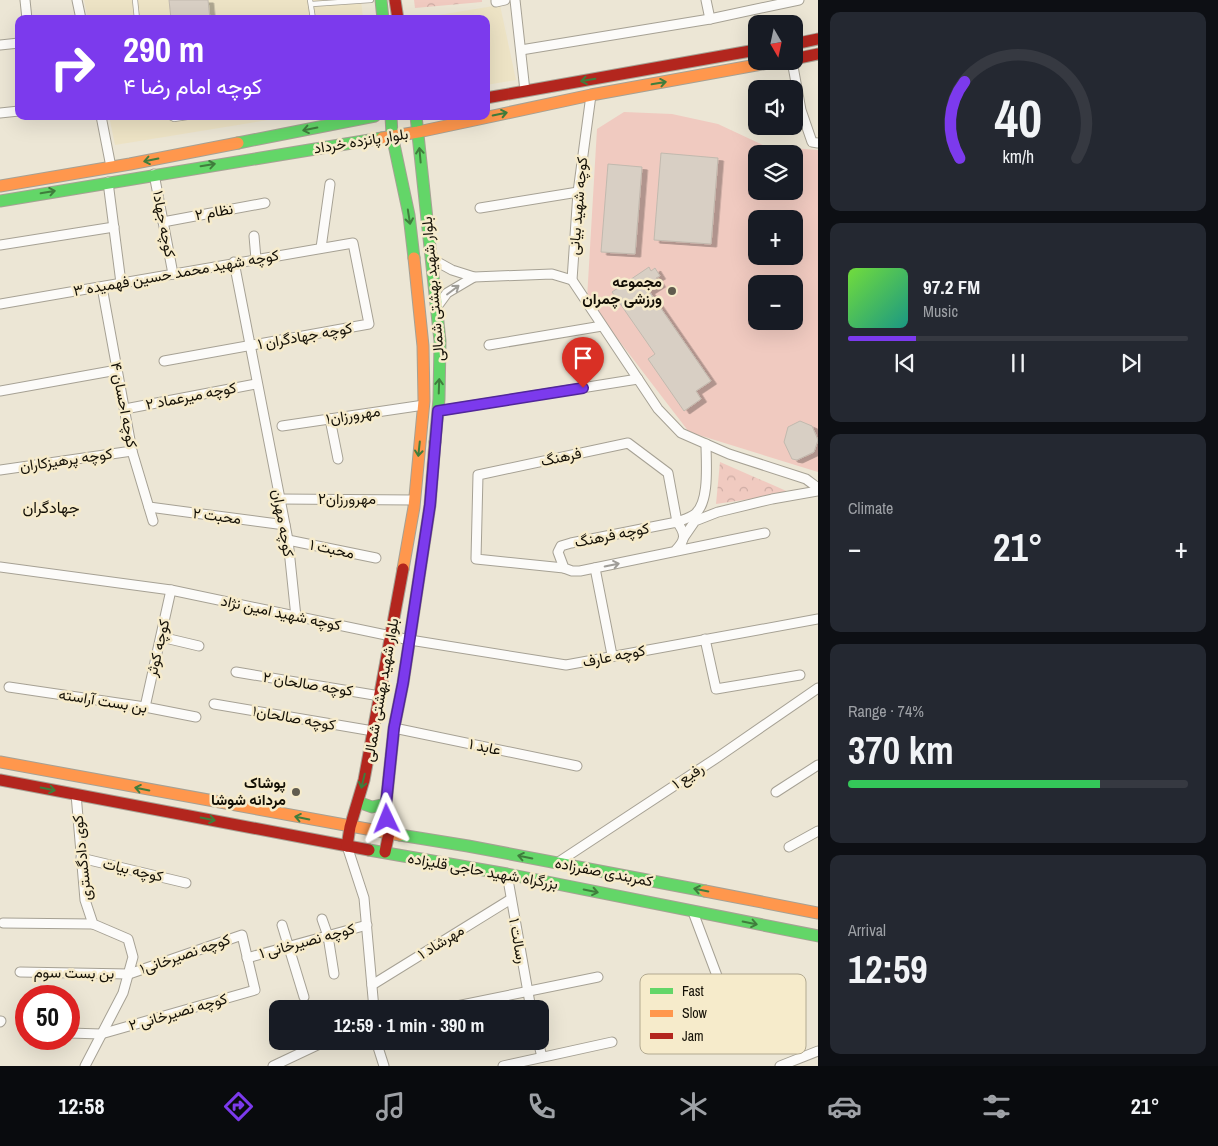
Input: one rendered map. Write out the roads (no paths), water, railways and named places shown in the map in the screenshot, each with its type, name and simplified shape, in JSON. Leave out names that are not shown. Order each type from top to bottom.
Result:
[{"type":"main road","points":[[381,0],[383,15]]},
{"type":"main road","points":[[395,0],[397,15]]},
{"type":"main road","points":[[803,42],[818,39]]},
{"type":"main road","points":[[490,97],[748,51]]},
{"type":"main road","points":[[803,58],[818,54]]},
{"type":"main road","name":"بلوار پانزده خرداد","points":[[490,117],[591,95],[748,67]]},
{"type":"main road","name":"بلوار پانزده خرداد","points":[[0,186],[111,167],[355,120]]},
{"type":"main road","name":"بلوار شهید بهشتی شمالی","points":[[346,846],[358,802],[373,732],[391,635],[414,500],[424,405],[423,346],[409,215],[392,135],[391,120]]},
{"type":"main road","name":"بلوار شهید بهشتی شمالی","points":[[385,852],[389,834],[386,804],[394,728],[410,640],[430,505],[438,411],[440,341],[416,120]]},
{"type":"main road","name":"بلوار پانزده خرداد","points":[[0,201],[154,174],[418,132],[474,120]]},
{"type":"main road","points":[[402,185],[408,176],[422,179]]},
{"type":"main road","points":[[0,762],[350,827]]},
{"type":"main road","name":"بزرگراه شهید حاجی قلیزاده","points":[[0,780],[346,846],[507,874],[818,936]]},
{"type":"main road","points":[[358,802],[368,807],[379,807],[386,804]]},
{"type":"main road","name":"کمربندی صفرزاده","points":[[350,827],[468,846],[818,913]]},
{"type":"street","points":[[25,0],[27,15]]},
{"type":"street","points":[[77,0],[80,15]]},
{"type":"street","points":[[515,0],[525,91]]},
{"type":"street","points":[[706,0],[710,19]]},
{"type":"street","points":[[520,50],[710,19],[799,0]]},
{"type":"street","points":[[0,45],[15,43]]},
{"type":"street","points":[[795,70],[801,110],[812,142],[818,143]]},
{"type":"street","name":"کوچه شهید بیانی","points":[[572,280],[578,192],[591,95]]},
{"type":"street","points":[[0,113],[15,111]]},
{"type":"street","points":[[102,120],[111,167]]},
{"type":"street","name":"کوچه جهاد۱","points":[[154,174],[173,274]]},
{"type":"street","points":[[108,182],[121,283]]},
{"type":"street","points":[[321,248],[330,184]]},
{"type":"street","points":[[480,208],[578,192]]},
{"type":"street","name":"نظام ۲","points":[[163,222],[265,203]]},
{"type":"street","points":[[0,245],[114,227]]},
{"type":"street","points":[[254,236],[256,259]]},
{"type":"street","name":"کوچه شهید محمد حسین فهمیده ۳","points":[[0,304],[353,242]]},
{"type":"street","name":"کوچه جهادگران ۱","points":[[249,346],[368,324],[353,242]]},
{"type":"street","points":[[432,259],[452,270],[474,277],[552,274],[572,280],[658,408],[681,433],[729,454],[806,479],[818,490]]},
{"type":"street","name":"کوچه مهران","points":[[234,262],[256,384],[288,540],[296,617]]},
{"type":"street","points":[[436,308],[447,293],[474,277]]},
{"type":"street","name":"کوچه احسان ۴","points":[[102,287],[132,451],[153,521]]},
{"type":"street","points":[[489,345],[602,326]]},
{"type":"street","points":[[164,361],[249,346]]},
{"type":"street","points":[[0,391],[117,370]]},
{"type":"street","points":[[438,411],[638,379]]},
{"type":"street","name":"کوچه میرعماد ۲","points":[[125,409],[256,384]]},
{"type":"street","name":"مهرورزان۱","points":[[282,426],[424,405]]},
{"type":"street","points":[[330,419],[338,459]]},
{"type":"street","name":"فرهنگ","points":[[564,568],[476,558],[478,474],[628,443],[668,473],[676,522]]},
{"type":"street","points":[[684,537],[681,528],[676,522],[695,514],[702,503],[707,472],[706,444]]},
{"type":"street","name":"کوچه پرهیزکاران","points":[[0,468],[132,451]]},
{"type":"street","points":[[675,551],[682,544],[684,537],[695,521],[718,512],[772,498],[818,490]]},
{"type":"street","name":"مهرورزان۲","points":[[279,499],[414,500]]},
{"type":"street","name":"محبت ۲","points":[[149,507],[284,525]]},
{"type":"street","name":"کوچه فرهنگ","points":[[676,522],[571,543],[562,546],[558,552],[564,568],[580,571],[765,533]]},
{"type":"street","name":"محبت ۱","points":[[288,540],[376,558]]},
{"type":"street","name":"کوچه شهید امین نژاد","points":[[0,567],[171,590],[410,640]]},
{"type":"street","points":[[595,568],[612,655]]},
{"type":"street","name":"کوچه کوثر","points":[[145,707],[171,590]]},
{"type":"street","name":"کوچه عارف","points":[[410,640],[566,665],[612,655],[818,619]]},
{"type":"street","points":[[161,637],[199,646]]},
{"type":"street","points":[[705,639],[716,689],[800,675]]},
{"type":"street","name":"کوچه صالحان ۲","points":[[236,672],[380,696]]},
{"type":"street","name":"بن بست آراسته","points":[[9,687],[145,707],[196,717]]},
{"type":"street","name":"رفیع ۱","points":[[557,863],[818,688]]},
{"type":"street","name":"کوچه صالحان۱","points":[[214,704],[373,732]]},
{"type":"street","name":"عابد ۱","points":[[394,728],[577,766]]},
{"type":"street","points":[[776,792],[818,765]]},
{"type":"street","name":"کوی دادگستری","points":[[76,794],[85,900],[93,924]]},
{"type":"street","points":[[789,847],[818,831]]},
{"type":"street","points":[[346,846],[364,898],[373,1000]]},
{"type":"street","name":"کوچه بیات","points":[[81,858],[186,883]]},
{"type":"street","name":"رسالت ۱","points":[[507,874],[528,1000]]},
{"type":"street","name":"مهرشاد ۱","points":[[372,985],[511,899]]},
{"type":"street","points":[[693,912],[716,974]]},
{"type":"street","points":[[322,919],[328,936],[334,974]]},
{"type":"street","points":[[3,923],[93,924],[128,939],[133,957],[123,993],[85,1066]]},
{"type":"street","name":"کوچه نصیرخانی ۱","points":[[247,958],[366,925]]},
{"type":"street","points":[[282,926],[290,946],[304,997]]},
{"type":"street","name":"کوچه نصیرخانی۱","points":[[129,974],[242,935],[247,958]]},
{"type":"street","name":"کوچه نصیرخانی ۲","points":[[80,1033],[101,1034],[255,990],[247,958]]},
{"type":"street","name":"بن بست سوم","points":[[20,972],[129,974]]},
{"type":"street","points":[[486,1000],[598,977]]},
{"type":"street","points":[[503,1066],[612,1042]]},
{"type":"street","points":[[273,1066],[307,1050]]},
{"type":"street","points":[[379,1050],[384,1066]]},
{"type":"street","points":[[540,1050],[542,1057]]},
{"type":"street","points":[[784,1065],[818,1051]]},
{"type":"lane","points":[[135,0],[137,15]]},
{"type":"lane","points":[[313,15],[311,2],[371,0]]},
{"type":"place","name":"مجموعه ورزشی چمران","points":[[672,291]]},
{"type":"place","name":"پوشاک مردانه شوشا","points":[[296,792]]},
{"type":"district","name":"جهادگران","points":[[51,507]]}]
